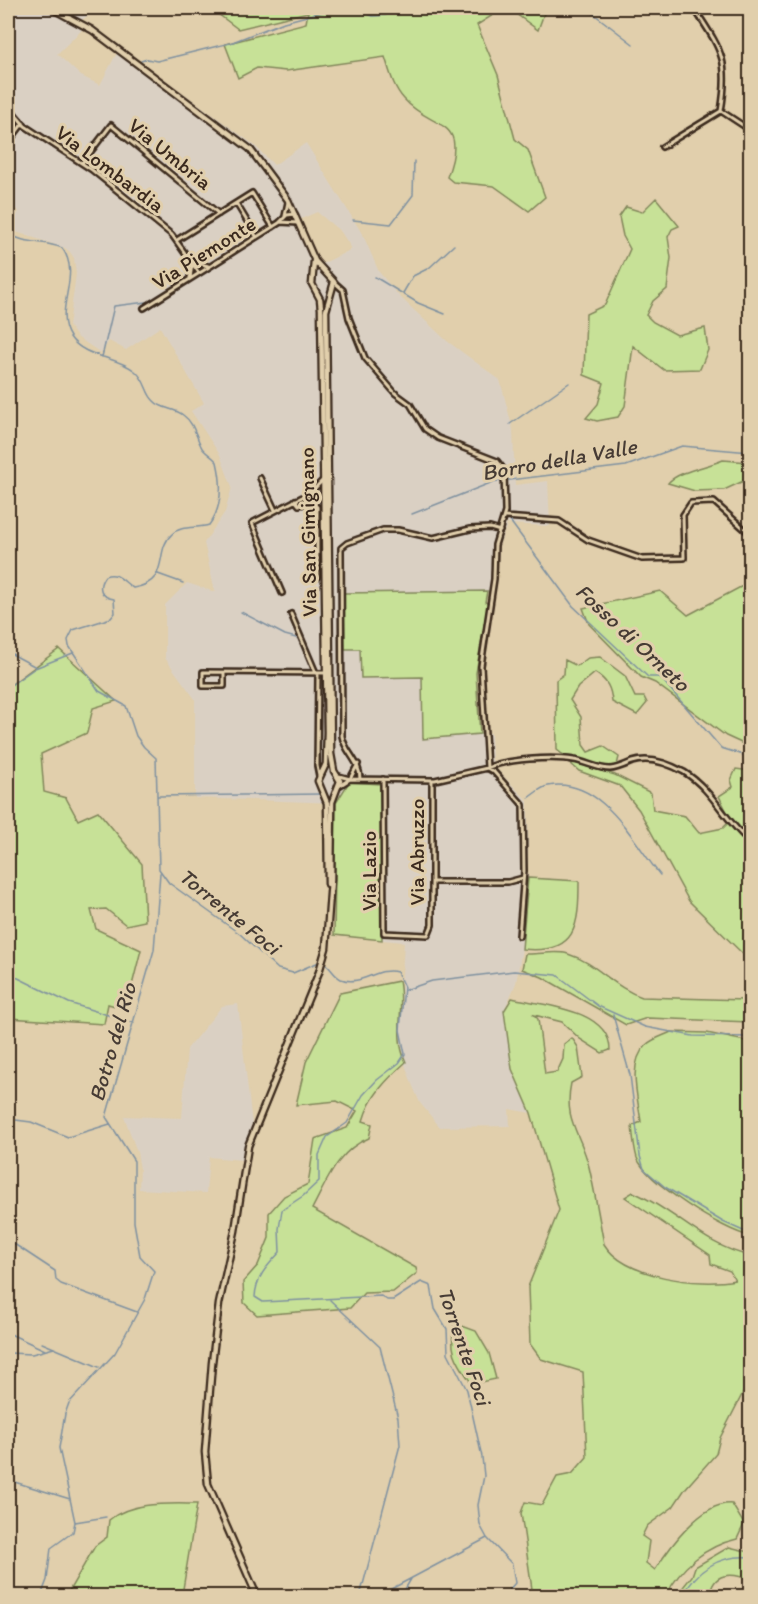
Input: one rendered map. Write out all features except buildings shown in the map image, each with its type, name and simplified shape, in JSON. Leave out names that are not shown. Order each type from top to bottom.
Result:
[{"type":"main road","points":[[51,8],[92,30],[256,154],[296,214],[314,258],[334,282],[332,291],[323,295],[316,292],[312,284],[315,277],[314,258]]},
{"type":"main road","points":[[315,277],[326,273]]},
{"type":"main road","name":"Via San Gimignano","points":[[332,291],[326,303],[326,319],[331,754],[334,771]]},
{"type":"main road","name":"Via San Gimignano","points":[[316,292],[321,303],[324,480],[327,673],[327,749],[324,771]]},
{"type":"main road","points":[[257,1596],[213,1502],[207,1479],[205,1446],[219,1304],[235,1231],[246,1153],[325,954],[329,914],[332,805],[339,776],[334,771],[324,771],[319,776],[318,783],[327,803],[329,914]]},
{"type":"main road","points":[[323,790],[337,788]]},
{"type":"street","points":[[694,8],[717,43],[725,65],[721,111]]},
{"type":"street","name":"Via Lombardia","points":[[8,106],[22,123],[82,163],[177,240],[199,273]]},
{"type":"street","points":[[721,111],[750,130]]},
{"type":"street","points":[[662,147],[721,111]]},
{"type":"street","points":[[8,143],[22,123]]},
{"type":"street","name":"Via Umbria","points":[[82,163],[111,125],[219,214]]},
{"type":"street","points":[[257,237],[236,204],[252,193],[273,227]]},
{"type":"street","name":"Via Piemonte","points":[[285,217],[288,200]]},
{"type":"street","name":"Via Umbria","points":[[177,240],[236,204]]},
{"type":"street","name":"Via Piemonte","points":[[144,308],[273,227],[285,217],[296,214]]},
{"type":"street","name":"Via Piemonte","points":[[279,223],[286,221],[301,224]]},
{"type":"street","points":[[191,260],[210,266]]},
{"type":"street","points":[[189,279],[192,270],[191,260]]},
{"type":"street","points":[[334,282],[342,288],[349,318],[365,358],[395,393],[410,404],[425,430],[438,438],[499,461],[504,476],[505,517],[495,547],[494,579],[481,666],[487,768]]},
{"type":"street","points":[[332,291],[343,293]]},
{"type":"street","points":[[260,478],[275,510]]},
{"type":"street","points":[[282,593],[252,524],[254,520],[310,493],[324,480]]},
{"type":"street","points":[[310,493],[324,498]]},
{"type":"street","points":[[295,500],[299,505],[313,502],[317,507],[317,577]]},
{"type":"street","points":[[505,517],[559,521],[597,544],[651,560],[684,558],[683,514],[691,503],[714,502],[750,534]]},
{"type":"street","points":[[359,779],[358,763],[346,747],[342,736],[342,547],[383,530],[398,530],[432,538],[488,527],[500,531]]},
{"type":"street","points":[[291,614],[317,673],[317,766],[319,776]]},
{"type":"street","points":[[224,673],[224,686],[202,686],[203,672],[327,673]]},
{"type":"street","points":[[339,776],[351,779],[432,780],[468,774],[502,762],[567,759],[612,770],[641,759],[654,760],[685,773],[700,784],[719,805],[738,833],[750,842]]},
{"type":"street","points":[[487,768],[494,772],[523,805],[523,878],[519,936]]},
{"type":"street","points":[[337,788],[351,779],[358,771]]},
{"type":"street","points":[[358,771],[369,779]]},
{"type":"street","name":"Via Lazio","points":[[383,779],[384,933],[387,936],[428,935],[432,925]]},
{"type":"street","name":"Via Abruzzo","points":[[432,780],[432,925]]},
{"type":"street","points":[[432,882],[508,882],[523,878]]},
{"type":"shaded area","points":[[8,8],[98,8],[82,20],[87,25],[57,54],[81,76],[100,85],[120,47],[254,145],[274,165],[306,143],[363,235],[379,272],[399,296],[447,341],[500,380],[513,430],[515,485],[548,481],[550,526],[507,524],[499,545],[496,592],[345,593],[346,649],[360,648],[422,677],[423,739],[491,733],[492,760],[496,769],[528,801],[528,878],[522,949],[516,983],[504,1011],[512,1069],[531,1113],[509,1109],[510,1126],[440,1127],[420,1103],[412,1084],[401,1053],[399,1026],[404,942],[382,940],[381,784],[349,782],[336,803],[195,798],[195,699],[165,658],[165,605],[187,583],[215,592],[204,543],[225,512],[232,487],[220,455],[191,411],[204,403],[160,327],[126,350],[109,341],[101,353],[77,337],[69,326],[76,274],[74,258],[65,248],[10,230],[19,211],[8,205]],"holes":[[[317,212],[341,232],[352,249],[322,264],[317,259],[301,219]]]},
{"type":"shaded area","points":[[238,1004],[252,1124],[242,1160],[209,1157],[206,1193],[139,1189],[140,1169],[137,1152],[124,1116],[182,1118],[187,1049],[222,1006]]},
{"type":"green space","points":[[210,8],[504,8],[477,25],[498,75],[515,139],[528,150],[545,197],[529,211],[494,186],[453,182],[447,177],[453,157],[454,144],[451,134],[445,127],[415,109],[404,99],[394,84],[385,57],[286,71],[257,68],[238,78],[225,44],[306,23],[308,12],[238,29]]},
{"type":"green space","points":[[508,8],[546,8],[538,30]]},
{"type":"green space","points":[[656,198],[679,226],[672,229],[668,237],[671,258],[667,289],[653,301],[646,315],[653,322],[677,335],[705,328],[708,350],[700,369],[664,370],[633,346],[625,406],[618,417],[597,421],[586,418],[598,404],[604,383],[584,375],[586,314],[605,305],[630,249],[623,236],[619,217],[626,207],[642,212]]},
{"type":"green space","points":[[723,460],[749,462],[750,478],[724,490],[695,491],[668,483],[686,472]]},
{"type":"green space","points":[[750,582],[750,695],[745,705],[750,709],[750,747],[726,736],[655,683],[641,677],[589,624],[583,608],[660,591],[688,615]]},
{"type":"green space","points":[[487,591],[485,602],[488,603],[476,673],[480,734],[423,739],[422,677],[361,678],[360,649],[345,649],[344,593]]},
{"type":"green space","points":[[59,649],[116,701],[93,708],[87,733],[41,754],[44,792],[66,798],[78,820],[98,811],[142,864],[145,921],[126,925],[106,909],[91,910],[96,929],[141,950],[126,1009],[108,1004],[104,1024],[8,1018],[8,687]]},
{"type":"green space","points":[[600,657],[625,676],[635,697],[644,697],[647,703],[637,715],[612,702],[608,685],[595,673],[578,687],[570,700],[581,717],[583,745],[588,752],[603,746],[619,757],[617,765],[611,766],[577,760],[557,750],[556,680],[564,674],[565,660],[577,666],[588,658]]},
{"type":"green space","points":[[575,763],[615,775],[651,793],[653,810],[685,816],[699,833],[723,828],[731,820],[719,796],[733,787],[731,780],[736,769],[750,771],[750,1022],[647,1018],[626,1025],[542,977],[522,969],[525,954],[563,953],[588,963],[623,988],[642,997],[744,1000],[747,981],[745,956],[689,901],[639,810],[620,786],[579,771],[571,764]]},
{"type":"green space","points":[[349,782],[381,784],[382,940],[334,935],[336,803]]},
{"type":"green space","points":[[528,878],[579,881],[575,924],[571,934],[564,942],[554,947],[540,950],[522,949]]},
{"type":"green space","points":[[399,981],[400,1042],[406,1062],[386,1082],[366,1112],[363,1121],[372,1124],[369,1138],[358,1143],[341,1158],[328,1177],[312,1209],[416,1268],[417,1273],[393,1292],[364,1293],[350,1308],[257,1315],[244,1303],[243,1282],[258,1265],[269,1238],[269,1213],[284,1196],[308,1184],[315,1139],[347,1128],[357,1111],[337,1101],[296,1105],[306,1062],[340,993]]},
{"type":"green space","points":[[512,998],[572,1011],[587,1017],[607,1036],[610,1050],[602,1053],[580,1039],[562,1022],[534,1015],[538,1019],[545,1074],[557,1072],[563,1059],[564,1044],[572,1038],[578,1047],[582,1077],[571,1083],[569,1107],[586,1155],[604,1244],[614,1256],[645,1272],[684,1281],[735,1280],[730,1271],[711,1264],[710,1255],[625,1197],[633,1192],[663,1208],[718,1244],[750,1256],[750,1379],[720,1438],[716,1454],[685,1489],[673,1507],[647,1526],[642,1536],[649,1541],[646,1563],[655,1570],[678,1539],[698,1518],[721,1505],[732,1504],[744,1524],[737,1539],[705,1552],[686,1567],[666,1596],[533,1596],[521,1513],[525,1502],[542,1505],[557,1477],[572,1474],[587,1457],[583,1372],[541,1359],[530,1344],[528,1287],[559,1210],[531,1113],[512,1069],[504,1011]]},
{"type":"green space","points":[[671,1032],[707,1033],[750,1042],[750,1236],[705,1216],[670,1192],[655,1180],[637,1158],[632,1126],[641,1122],[635,1082],[637,1062],[646,1045]]},
{"type":"green space","points":[[454,1323],[476,1331],[489,1353],[496,1379],[472,1384],[453,1349]]},
{"type":"green space","points":[[197,1504],[183,1589],[178,1596],[66,1596],[95,1546],[107,1537],[109,1520],[129,1509],[151,1505]]},
{"type":"green space","points":[[729,1547],[750,1552],[750,1580],[730,1575],[724,1576],[715,1582],[710,1596],[676,1596],[692,1576],[695,1567]]},
{"type":"waterway","points":[[141,61],[147,59],[157,61],[230,43],[284,22],[337,8]]},
{"type":"waterway","points":[[354,8],[373,16],[386,15]]},
{"type":"waterway","points":[[586,8],[633,44]]},
{"type":"waterway","points":[[353,220],[391,224],[413,195],[414,161]]},
{"type":"waterway","name":"Torrente Foci","points":[[8,233],[27,241],[62,248],[68,259],[70,270],[64,316],[65,327],[70,337],[84,349],[119,362],[135,371],[154,401],[187,418],[202,448],[217,462],[220,478],[219,503],[209,525],[184,528],[172,534],[166,541],[157,573],[145,585],[133,588],[117,576],[105,576],[101,584],[101,591],[114,599],[115,613],[111,618],[73,630],[68,640],[69,646],[99,691],[126,706],[136,736],[156,758],[159,869],[169,883],[240,934],[278,969],[293,973],[319,962]]},
{"type":"waterway","points":[[403,293],[413,276],[429,268],[454,245]]},
{"type":"waterway","points":[[375,277],[418,303],[445,314]]},
{"type":"waterway","points":[[102,357],[114,306],[147,302]]},
{"type":"waterway","points":[[510,424],[569,383]]},
{"type":"waterway","name":"Borro della Valle","points":[[412,514],[493,482],[626,466],[682,446],[750,452]]},
{"type":"waterway","name":"Fosso di Orneto","points":[[510,521],[573,606],[648,677],[660,677],[721,748],[750,757]]},
{"type":"waterway","name":"Borro della Valle","points":[[158,574],[183,583]]},
{"type":"waterway","points":[[241,612],[285,635],[296,638]]},
{"type":"waterway","points":[[8,652],[36,667]]},
{"type":"waterway","points":[[8,687],[35,668],[73,653]]},
{"type":"waterway","points":[[528,798],[548,786],[567,786],[584,791],[614,814],[660,875]]},
{"type":"waterway","points":[[158,796],[321,794]]},
{"type":"waterway","name":"Botro del Rio","points":[[41,1596],[47,1580],[51,1548],[73,1532],[75,1522],[59,1448],[65,1414],[69,1403],[115,1353],[145,1299],[154,1271],[140,1256],[134,1222],[134,1161],[106,1117],[154,950],[160,873]]},
{"type":"waterway","name":"Torrente Foci","points":[[324,963],[338,977],[348,981],[383,972],[397,972],[404,987],[400,1030],[405,1054],[399,1063],[377,1080],[363,1095],[347,1123],[327,1137],[319,1155],[319,1181],[303,1196],[282,1210],[279,1229],[280,1252],[260,1278],[255,1297],[263,1302],[381,1296],[387,1300],[393,1300],[421,1282],[431,1286],[435,1309],[447,1329],[448,1353],[467,1390],[482,1457],[484,1476],[478,1505],[480,1525],[487,1538],[512,1564],[515,1583],[504,1596]]},
{"type":"waterway","points":[[405,990],[432,981],[514,971],[557,975],[598,1006],[645,1027],[693,1036],[750,1037]]},
{"type":"waterway","points":[[8,973],[69,1003],[134,1023]]},
{"type":"waterway","points":[[613,1015],[630,1075],[640,1156],[644,1169],[665,1187],[723,1222],[750,1234]]},
{"type":"waterway","points":[[8,1119],[31,1122],[68,1137],[110,1124]]},
{"type":"waterway","points":[[8,1240],[55,1271],[56,1280],[61,1284],[137,1312]]},
{"type":"waterway","points":[[330,1300],[380,1347],[398,1418],[400,1445],[360,1596]]},
{"type":"waterway","points":[[8,1333],[45,1350]]},
{"type":"waterway","points":[[42,1343],[99,1367]]},
{"type":"waterway","points":[[8,1353],[32,1354],[54,1348]]},
{"type":"waterway","points":[[8,1480],[70,1499]]},
{"type":"waterway","points":[[75,1522],[106,1517]]},
{"type":"waterway","points":[[378,1596],[487,1538]]},
{"type":"waterway","points":[[683,1596],[695,1578],[710,1566],[729,1558],[750,1557]]},
{"type":"waterway","points":[[401,1596],[411,1579]]}]
